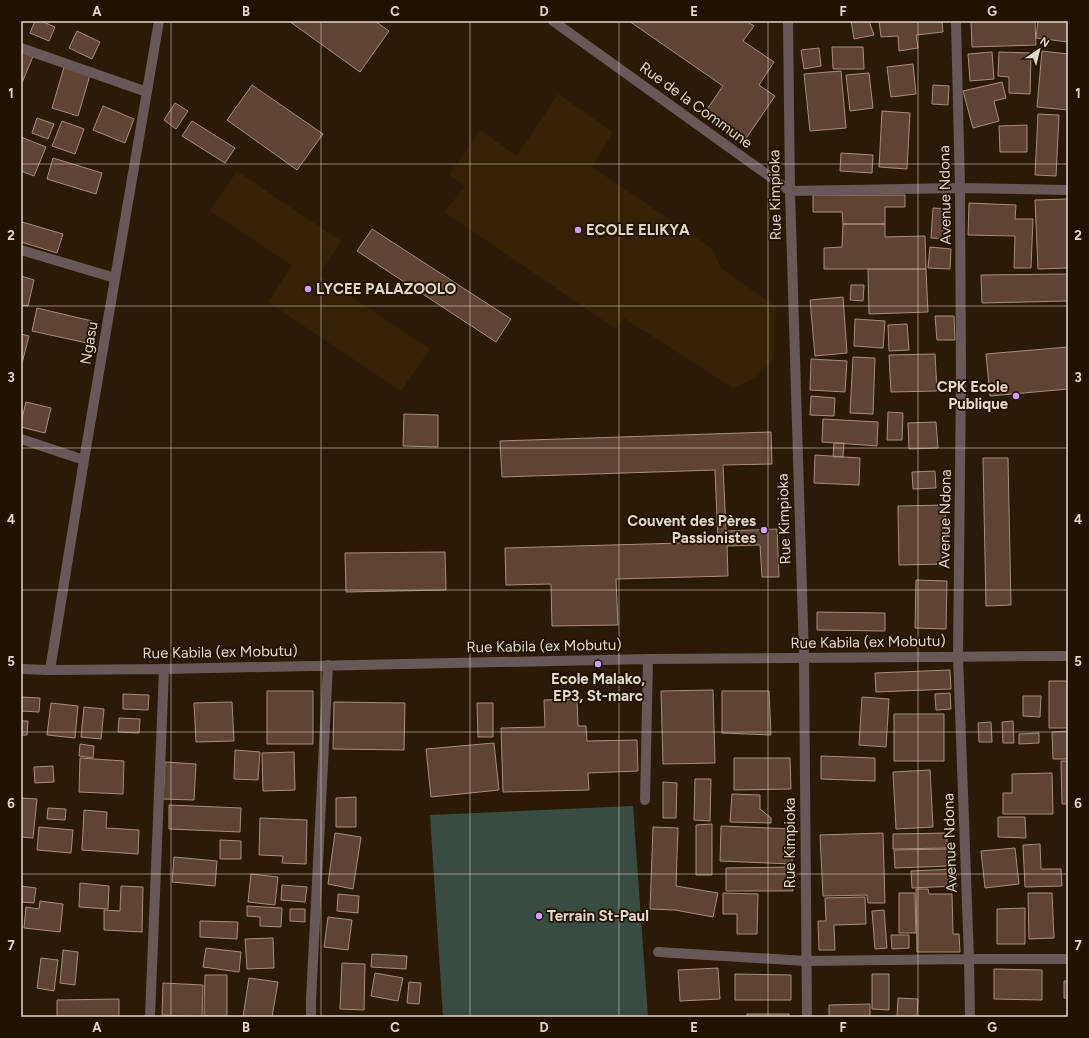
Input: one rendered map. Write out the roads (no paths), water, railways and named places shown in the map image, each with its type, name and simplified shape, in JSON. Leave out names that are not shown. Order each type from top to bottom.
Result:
[{"type":"street","name":"Ngasu","points":[[50,670],[84,460],[159,21]]},
{"type":"street","name":"Rue de la Commune","points":[[553,21],[790,190]]},
{"type":"street","name":"Rue Kimpioka","points":[[788,21],[790,190],[804,658],[807,1017]]},
{"type":"street","name":"Avenue Ndona","points":[[956,21],[960,188],[961,381],[958,656],[970,1017]]},
{"type":"street","points":[[21,48],[147,92]]},
{"type":"street","points":[[790,190],[960,188],[1068,190]]},
{"type":"street","points":[[21,250],[116,278]]},
{"type":"street","points":[[21,439],[84,460]]},
{"type":"street","name":"Rue Kabila (ex Mobutu)","points":[[21,669],[164,669],[648,659],[1068,656]]},
{"type":"street","points":[[645,800],[648,659]]},
{"type":"street","points":[[311,1017],[328,665]]},
{"type":"street","points":[[150,1017],[164,669]]},
{"type":"street","points":[[658,952],[806,961],[1068,959]]},
{"type":"place","name":"ECOLE ELIKYA","points":[[578,230]]},
{"type":"place","name":"LYCEE PALAZOOLO","points":[[308,289]]},
{"type":"place","name":"CPK Ecole Publique","points":[[1016,396]]},
{"type":"place","name":"Couvent des Pères Passionistes","points":[[764,530]]},
{"type":"place","name":"Ecole Malako, EP3, St-marc","points":[[598,664]]},
{"type":"place","name":"Terrain St-Paul","points":[[539,916]]}]
